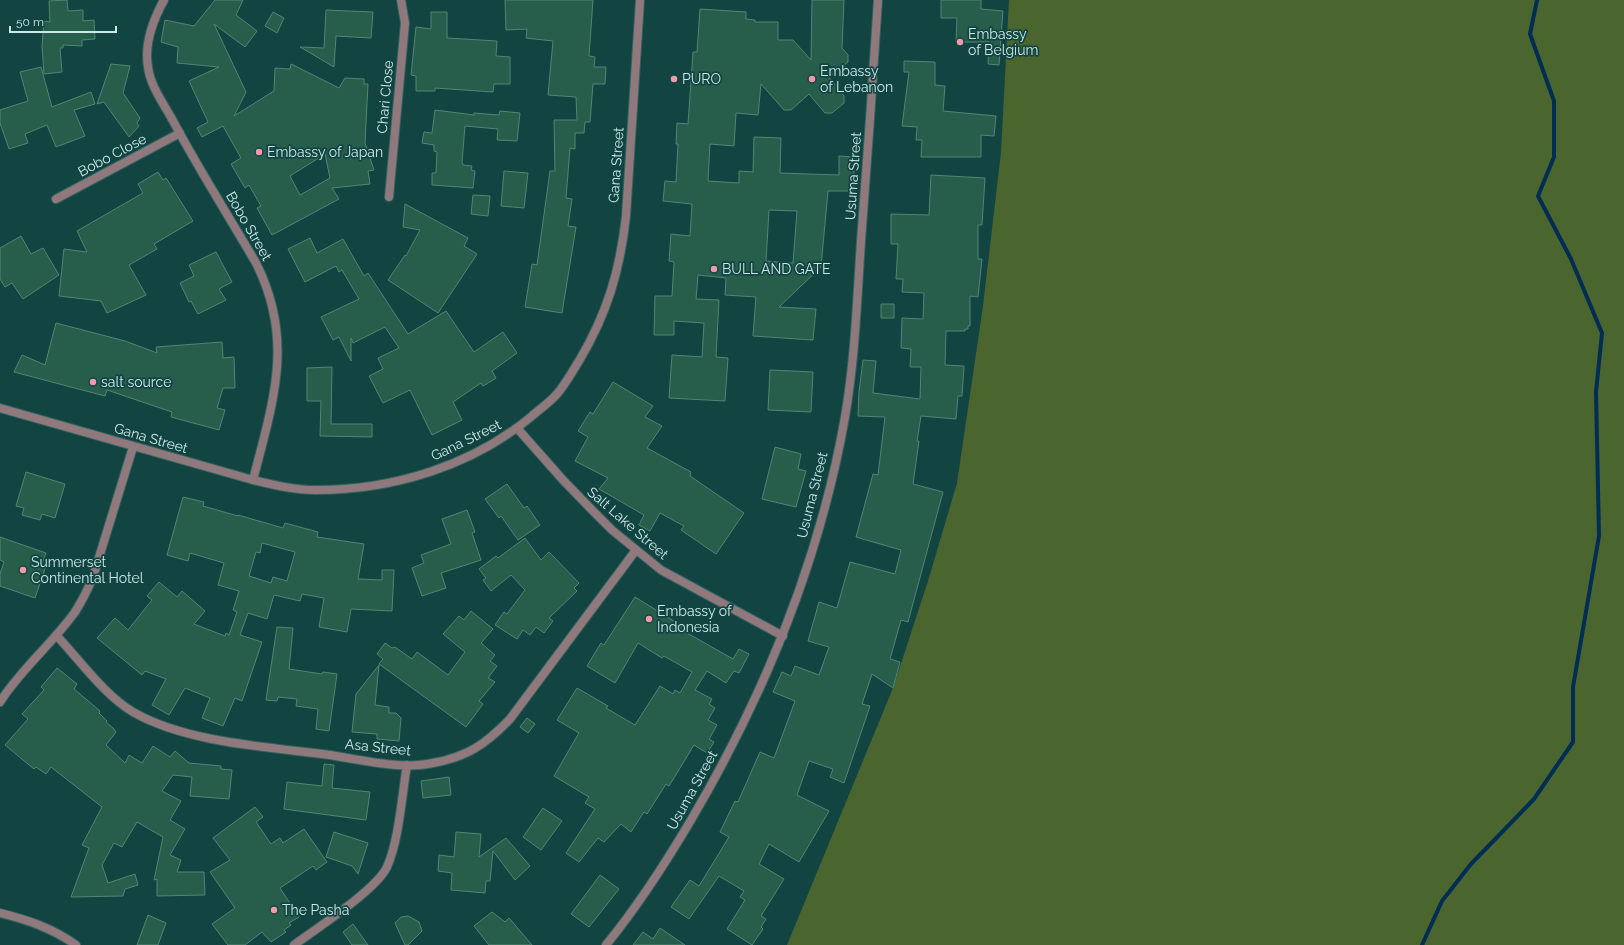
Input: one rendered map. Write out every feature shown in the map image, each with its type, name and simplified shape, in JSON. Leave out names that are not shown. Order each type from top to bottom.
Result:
[{"type":"street","name":"Bobo Street","points":[[164,0],[151,29],[148,48],[148,67],[152,83],[256,263],[265,281],[274,311],[278,348],[274,399],[253,480]]},
{"type":"street","name":"Chari Close","points":[[389,197],[405,22],[401,0]]},
{"type":"street","name":"Gana Street","points":[[0,408],[253,480],[286,488],[315,490],[372,486],[400,481],[464,458],[490,445],[518,428],[557,394],[572,373],[598,325],[608,302],[616,277],[622,250],[626,216],[640,0]]},
{"type":"street","name":"Usuma Street","points":[[606,945],[634,911],[712,784],[755,698],[783,636],[805,574],[845,417],[855,335],[878,0]]},
{"type":"street","name":"Bobo Close","points":[[56,199],[180,133]]},
{"type":"street","name":"Salt Lake Street","points":[[518,428],[563,480],[592,510],[636,550],[661,570],[783,636]]},
{"type":"street","points":[[0,702],[37,655],[75,613],[93,577],[133,447]]},
{"type":"street","name":"Asa Street","points":[[56,635],[112,696],[132,711],[152,721],[180,731],[226,741],[407,765],[431,764],[452,759],[474,750],[493,737],[510,719],[636,550]]},
{"type":"street","points":[[294,945],[374,885],[387,869],[393,852],[407,765]]},
{"type":"street","points":[[0,913],[33,922],[60,934],[76,945]]},
{"type":"green space","points":[[1009,0],[1624,0],[1624,945],[787,945],[893,688],[928,581],[957,483],[983,306],[1001,152]]},
{"type":"building","points":[[67,0],[68,11],[83,10],[83,21],[94,20],[95,39],[82,40],[82,46],[63,45],[63,48],[60,48],[62,72],[44,74],[42,46],[44,21],[50,22],[49,1]]},
{"type":"building","points":[[215,0],[243,0],[236,15],[257,31],[245,47],[214,24],[246,92],[234,116],[274,91],[275,68],[290,69],[291,64],[339,88],[345,78],[364,79],[364,84],[368,84],[365,143],[374,170],[368,171],[370,184],[332,188],[339,199],[272,235],[257,208],[261,206],[249,185],[245,188],[231,164],[241,158],[223,126],[202,137],[197,128],[208,122],[189,81],[219,67],[177,63],[178,47],[161,42],[165,20],[194,26]],"holes":[[[325,154],[330,178],[300,195],[290,176]]]},
{"type":"building","points":[[505,0],[593,0],[589,56],[595,57],[594,67],[606,67],[605,84],[593,84],[590,122],[585,122],[584,133],[575,133],[575,149],[570,148],[566,198],[572,199],[568,226],[576,227],[562,313],[525,307],[532,264],[537,265],[550,171],[555,171],[554,120],[577,120],[576,97],[548,95],[553,41],[526,38],[527,29],[506,30]]},
{"type":"building","points":[[812,0],[844,0],[842,48],[848,55],[848,62],[829,77],[844,96],[844,103],[832,113],[825,113],[809,94],[791,110],[784,110],[761,84],[758,115],[736,113],[734,146],[710,144],[708,181],[739,183],[739,171],[753,172],[754,137],[781,138],[780,173],[839,175],[839,156],[854,157],[854,191],[828,191],[821,267],[779,307],[816,309],[813,340],[753,336],[756,297],[725,295],[726,278],[698,275],[696,299],[719,300],[716,357],[728,358],[725,401],[669,398],[672,355],[702,357],[704,323],[674,321],[674,335],[654,335],[655,296],[672,296],[674,262],[669,261],[671,234],[690,236],[692,204],[663,201],[665,181],[676,182],[678,144],[676,144],[677,123],[688,124],[693,52],[697,52],[700,9],[746,12],[746,19],[755,20],[755,22],[778,22],[778,40],[793,40],[811,60]],"holes":[[[769,210],[797,211],[793,263],[766,261]]]},
{"type":"building","points":[[941,0],[981,0],[981,9],[1003,11],[999,65],[988,64],[989,42],[956,42],[957,18],[941,18]]},
{"type":"building","points":[[326,10],[373,12],[371,38],[336,36],[334,67],[300,47],[324,48]]},
{"type":"building","points":[[273,12],[284,18],[277,33],[265,26]]},
{"type":"building","points":[[431,12],[447,12],[447,38],[497,41],[496,56],[510,57],[510,84],[494,84],[493,92],[435,88],[435,91],[416,91],[416,76],[411,75],[416,27],[431,29]]},
{"type":"building","points":[[904,61],[935,62],[935,85],[945,86],[943,111],[996,116],[994,136],[981,135],[981,157],[921,157],[922,140],[916,140],[917,127],[902,126],[909,72],[904,72]]},
{"type":"building","points":[[111,64],[130,66],[123,93],[140,118],[137,123],[139,126],[129,137],[104,102],[97,104]]},
{"type":"building","points":[[41,67],[52,107],[91,92],[95,104],[74,110],[85,136],[56,147],[47,125],[25,134],[28,143],[9,149],[0,123],[0,110],[28,101],[20,72]]},
{"type":"building","points":[[435,110],[474,115],[474,113],[499,115],[500,111],[520,113],[517,141],[497,140],[498,129],[465,126],[462,162],[463,165],[472,166],[471,170],[475,171],[473,188],[432,185],[432,173],[436,173],[437,152],[434,151],[434,145],[422,143],[424,132],[432,133]]},
{"type":"building","points":[[504,171],[528,173],[524,208],[501,206]]},
{"type":"building","points":[[158,172],[163,180],[166,178],[193,221],[154,244],[157,249],[129,265],[146,295],[107,313],[101,301],[59,296],[64,249],[87,252],[77,231],[143,193],[138,184]]},
{"type":"building","points":[[931,175],[985,178],[982,225],[978,225],[978,259],[982,259],[978,297],[970,296],[970,326],[968,326],[968,329],[965,329],[965,331],[946,331],[945,365],[964,366],[962,396],[958,396],[956,419],[921,416],[917,441],[919,441],[913,484],[943,492],[908,622],[901,620],[890,659],[900,662],[893,688],[872,674],[862,704],[870,706],[844,783],[830,777],[833,769],[809,761],[797,795],[829,811],[799,862],[769,844],[759,864],[784,879],[761,916],[766,919],[761,927],[763,929],[752,945],[727,929],[745,900],[740,897],[744,891],[719,876],[689,919],[671,907],[690,880],[699,886],[729,837],[720,832],[735,801],[738,802],[760,752],[774,758],[795,701],[773,692],[782,672],[791,676],[795,666],[819,675],[829,647],[808,641],[819,602],[837,608],[850,562],[895,574],[901,550],[856,537],[873,474],[878,475],[885,417],[858,416],[859,392],[863,360],[876,361],[873,393],[920,399],[921,367],[910,367],[911,349],[901,348],[902,318],[923,319],[924,293],[902,292],[903,279],[896,279],[898,244],[891,244],[891,214],[929,215]]},
{"type":"building","points":[[473,195],[490,196],[488,216],[471,214]]},
{"type":"building","points":[[405,204],[468,238],[464,246],[477,254],[438,313],[388,280],[405,255],[406,256],[420,230],[403,227]]},
{"type":"building","points":[[21,236],[31,254],[43,248],[59,275],[23,299],[12,283],[5,287],[0,279],[0,248]]},
{"type":"building","points":[[310,238],[317,253],[343,239],[364,276],[368,273],[408,334],[446,311],[474,352],[503,332],[517,353],[492,371],[496,378],[483,386],[481,383],[453,402],[462,420],[432,435],[410,390],[383,403],[369,376],[383,369],[378,358],[399,348],[385,327],[353,343],[351,338],[351,361],[339,337],[333,340],[321,317],[359,299],[342,270],[339,272],[336,266],[305,282],[288,249]]},
{"type":"building","points":[[216,252],[232,282],[219,289],[226,300],[198,314],[191,301],[189,302],[180,283],[194,276],[189,265]]},
{"type":"building","points":[[881,304],[894,304],[894,318],[881,318]]},
{"type":"building","points":[[56,323],[125,341],[157,353],[156,347],[222,342],[223,358],[234,357],[235,388],[223,388],[217,408],[225,410],[219,430],[171,417],[172,412],[107,390],[105,396],[14,372],[22,355],[45,365]]},
{"type":"building","points":[[332,367],[331,424],[372,424],[372,437],[320,436],[321,401],[307,401],[307,368]]},
{"type":"building","points":[[770,370],[813,372],[811,412],[768,410]]},
{"type":"building","points":[[613,382],[653,406],[645,417],[662,426],[647,448],[691,472],[690,476],[744,513],[716,554],[681,530],[684,526],[660,513],[650,531],[639,525],[644,515],[599,489],[608,478],[575,461],[588,437],[578,431],[590,412],[593,414]]},
{"type":"building","points":[[775,447],[801,454],[798,469],[806,471],[796,507],[762,499]]},
{"type":"building","points":[[26,472],[65,484],[55,518],[42,514],[40,520],[22,515],[24,508],[16,506]]},
{"type":"building","points":[[507,484],[524,508],[527,506],[540,525],[518,540],[501,516],[499,518],[485,499]]},
{"type":"building","points":[[183,497],[204,502],[203,506],[283,528],[285,523],[318,532],[317,537],[364,544],[358,579],[382,580],[382,570],[394,570],[392,611],[351,609],[347,632],[319,627],[324,598],[302,594],[300,601],[274,595],[267,619],[248,613],[240,635],[262,642],[242,701],[235,698],[223,726],[202,718],[210,698],[185,688],[169,715],[152,705],[166,679],[145,671],[142,675],[97,638],[115,618],[128,630],[152,600],[147,596],[159,582],[177,597],[182,591],[205,611],[194,624],[225,636],[226,633],[229,635],[237,612],[233,610],[239,591],[218,585],[224,563],[190,553],[188,561],[167,555]],"holes":[[[262,543],[295,552],[287,581],[273,577],[271,583],[249,576],[256,552],[260,553]]]},
{"type":"building","points":[[467,510],[475,532],[472,533],[481,560],[441,573],[446,588],[422,596],[412,568],[424,563],[421,555],[451,544],[442,519]]},
{"type":"building","name":"Summerset Continental Hotel","points":[[0,537],[46,553],[42,564],[46,566],[35,598],[0,586],[0,574],[4,562],[0,560]]},
{"type":"building","points":[[525,538],[541,560],[549,552],[579,583],[574,588],[577,591],[549,618],[553,621],[544,633],[536,627],[530,635],[523,630],[517,639],[495,625],[504,612],[507,614],[525,590],[511,575],[491,591],[483,580],[486,578],[479,569],[496,556],[498,558]]},
{"type":"building","points":[[635,597],[682,626],[680,629],[733,659],[739,649],[749,654],[739,673],[734,671],[726,683],[707,671],[695,690],[712,699],[709,704],[715,708],[708,720],[717,725],[709,739],[714,742],[707,753],[694,745],[669,786],[666,784],[647,814],[644,812],[631,832],[621,824],[604,842],[598,838],[579,862],[566,853],[595,809],[585,803],[589,797],[554,776],[579,733],[557,720],[577,688],[608,706],[606,708],[635,725],[660,686],[673,694],[675,690],[680,693],[692,672],[664,656],[662,658],[638,643],[615,683],[587,666],[601,643],[604,645]]},
{"type":"building","points":[[471,611],[493,629],[481,643],[495,655],[490,661],[497,666],[488,678],[495,682],[479,701],[483,704],[466,727],[379,664],[383,659],[377,654],[385,643],[392,648],[395,647],[412,659],[417,652],[448,675],[465,652],[443,634],[459,616],[464,620]]},
{"type":"building","points":[[277,627],[293,628],[289,669],[322,674],[323,672],[337,674],[329,731],[316,729],[318,709],[296,706],[297,699],[278,697],[277,701],[266,700]]},
{"type":"building","points":[[379,665],[375,705],[389,707],[389,713],[396,713],[401,718],[399,741],[377,739],[377,734],[352,732],[356,694]]},
{"type":"building","points":[[57,668],[77,684],[74,689],[100,711],[99,713],[107,721],[106,722],[114,729],[116,732],[106,745],[125,763],[129,755],[142,763],[153,746],[170,757],[175,751],[189,763],[221,766],[221,769],[232,770],[229,799],[190,796],[192,777],[173,775],[162,791],[181,801],[170,820],[185,829],[170,855],[181,860],[177,872],[204,872],[205,895],[157,896],[157,879],[154,880],[163,837],[137,822],[122,847],[114,843],[102,865],[108,883],[135,874],[138,885],[125,889],[123,896],[71,897],[89,848],[82,845],[102,807],[51,767],[46,774],[36,767],[34,769],[5,745],[28,719],[22,714],[44,690],[41,687]]},
{"type":"building","points":[[527,718],[535,724],[528,733],[520,727]]},
{"type":"building","points":[[324,764],[334,765],[332,788],[370,792],[366,820],[284,809],[287,782],[322,786]]},
{"type":"building","points":[[449,777],[451,795],[423,798],[421,781]]},
{"type":"building","points":[[255,807],[263,817],[256,822],[271,844],[280,838],[283,843],[304,829],[327,862],[316,870],[313,866],[280,888],[299,917],[289,923],[291,925],[284,930],[286,932],[271,942],[262,932],[245,945],[228,945],[212,924],[235,908],[210,872],[230,860],[213,838]]},
{"type":"building","points":[[543,808],[562,821],[541,850],[523,837]]},
{"type":"building","points":[[334,832],[368,843],[358,874],[352,866],[326,857]]},
{"type":"building","points":[[456,832],[481,834],[479,857],[506,838],[530,866],[515,880],[493,851],[490,881],[486,881],[485,893],[451,890],[452,873],[438,871],[439,855],[454,857]]},
{"type":"building","points":[[600,875],[619,889],[589,927],[571,914]]},
{"type":"building","points":[[492,912],[505,922],[509,918],[532,945],[489,945],[474,926]]},
{"type":"building","points":[[148,915],[166,923],[158,945],[137,945]]},
{"type":"building","points":[[408,916],[419,922],[422,931],[408,945],[405,945],[395,923],[401,917]]},
{"type":"building","points":[[353,924],[368,945],[352,945],[343,932]]},
{"type":"building","points":[[660,928],[685,945],[633,945],[643,932],[653,939]]},
{"type":"waterway","points":[[1422,945],[1442,901],[1471,864],[1534,799],[1573,742],[1573,687],[1599,536],[1596,392],[1602,333],[1571,259],[1538,196],[1554,157],[1554,101],[1530,34],[1537,0]]},
{"type":"place","name":"Embassy of Belgium","points":[[960,42]]},
{"type":"place","name":"PURO","points":[[674,79]]},
{"type":"place","name":"Embassy of Lebanon","points":[[812,79]]},
{"type":"place","name":"Embassy of Japan","points":[[259,152]]},
{"type":"place","name":"BULL AND GATE","points":[[714,269]]},
{"type":"place","name":"salt source","points":[[93,382]]},
{"type":"place","name":"Summerset Continental Hotel","points":[[23,570]]},
{"type":"place","name":"Embassy of Indonesia","points":[[649,619]]},
{"type":"place","name":"The Pasha","points":[[274,910]]}]
